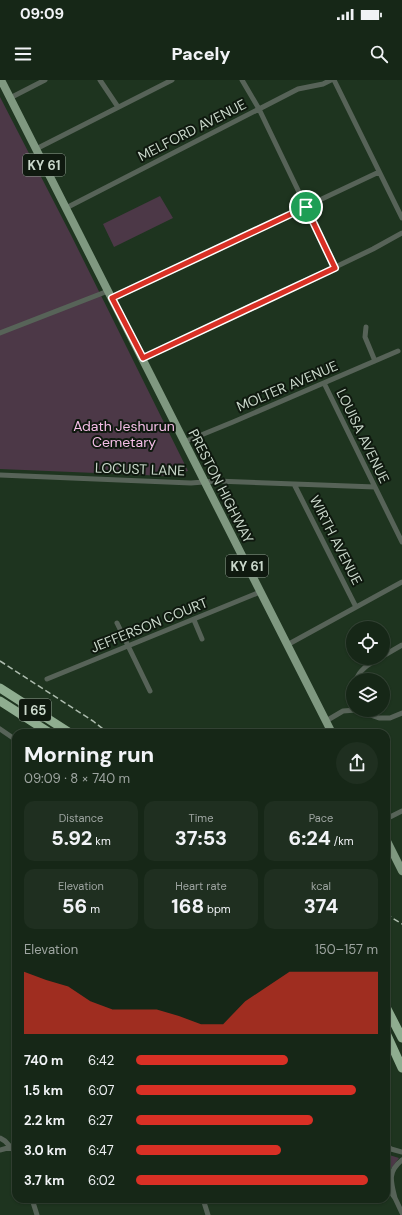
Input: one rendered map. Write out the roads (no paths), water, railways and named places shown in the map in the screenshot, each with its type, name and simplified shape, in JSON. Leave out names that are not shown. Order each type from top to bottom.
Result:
[{"type":"highway","name":"I 65","points":[[0,688],[64,729]]},
{"type":"highway","name":"I 65","points":[[0,701],[44,729]]},
{"type":"highway","points":[[390,1015],[402,1038]]},
{"type":"highway","points":[[390,1042],[402,1068]]},
{"type":"main road","name":"PRESTON HIGHWAY","points":[[1,80],[330,729]]},
{"type":"main road","points":[[390,847],[402,871]]},
{"type":"street","points":[[10,98],[44,80]]},
{"type":"street","points":[[100,80],[118,107]]},
{"type":"street","points":[[36,149],[172,80]]},
{"type":"street","points":[[242,80],[258,109],[335,268]]},
{"type":"street","points":[[333,80],[402,218]]},
{"type":"street","name":"MELFORD AVENUE","points":[[66,208],[298,89],[333,80]]},
{"type":"street","points":[[0,333],[110,294],[306,207],[379,172]]},
{"type":"street","points":[[143,358],[335,268],[402,233]]},
{"type":"street","points":[[366,327],[365,336],[375,361]]},
{"type":"street","name":"MOLTER AVENUE","points":[[184,442],[400,351]]},
{"type":"street","name":"LOUISA AVENUE","points":[[324,383],[402,542]]},
{"type":"street","name":"LOCUST LANE","points":[[0,475],[176,482],[375,487]]},
{"type":"street","name":"WIRTH AVENUE","points":[[294,484],[356,607]]},
{"type":"street","points":[[287,644],[402,582]]},
{"type":"street","name":"JEFFERSON COURT","points":[[47,679],[260,592]]},
{"type":"street","points":[[194,620],[202,639]]},
{"type":"street","points":[[116,623],[150,691]]},
{"type":"street","points":[[390,652],[402,645]]},
{"type":"street","points":[[359,673],[368,665]]},
{"type":"street","points":[[326,721],[343,712],[356,710],[379,718],[390,718],[402,713]]},
{"type":"street","points":[[2,731],[12,738]]},
{"type":"street","points":[[390,817],[402,811]]},
{"type":"street","points":[[0,1138],[11,1147]]},
{"type":"street","points":[[0,1150],[11,1147]]},
{"type":"street","points":[[390,1148],[402,1152]]},
{"type":"street","points":[[395,1198],[391,1181],[397,1165],[402,1160]]},
{"type":"street","points":[[390,1191],[402,1213]]},
{"type":"street","points":[[33,1203],[37,1215]]},
{"type":"street","points":[[204,1203],[208,1215]]},
{"type":"railway","points":[[0,661],[103,729]]},
{"type":"railway","points":[[390,916],[402,924]]},
{"type":"park label","name":"Adath Jeshurun Cemetary","points":[[124,434]]}]
